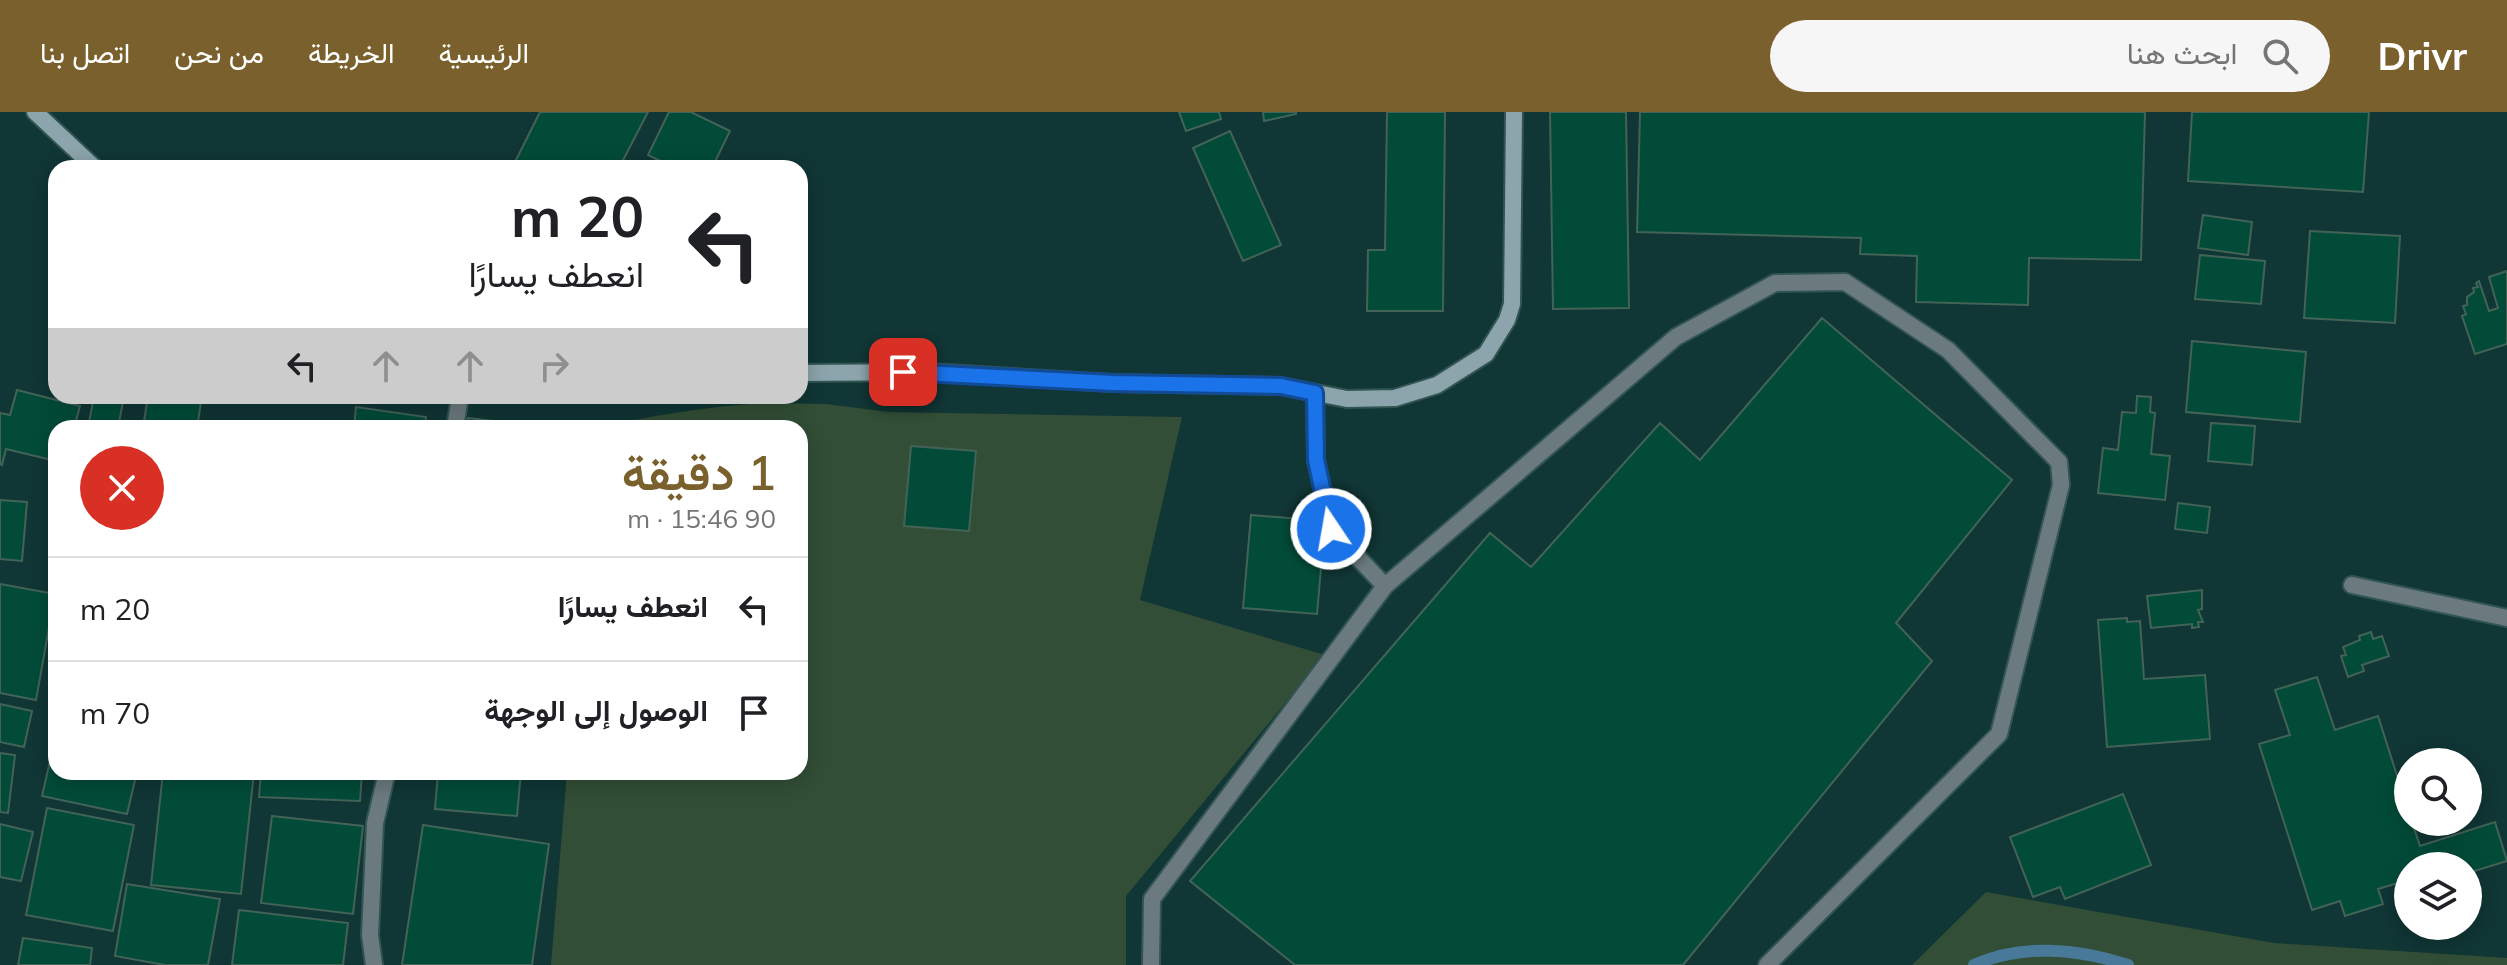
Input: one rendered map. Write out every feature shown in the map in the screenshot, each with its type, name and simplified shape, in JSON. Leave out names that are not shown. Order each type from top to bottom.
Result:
[{"type":"street","points":[[35,112],[86,160]]},
{"type":"street","points":[[808,373],[928,372],[1113,383],[1281,386],[1347,399],[1395,398],[1437,385],[1486,354],[1507,320],[1512,304],[1514,112]]},
{"type":"street","points":[[1151,965],[1152,899],[1385,586],[1676,337],[1775,283],[1845,282],[1948,350],[2059,462],[2061,485],[1999,734],[1767,965]]},
{"type":"street","points":[[1315,393],[1316,460],[1331,529],[1385,586]]},
{"type":"street","points":[[2352,585],[2507,618]]},
{"type":"street","points":[[374,965],[370,935],[375,823],[385,780]]},
{"type":"green space","points":[[826,404],[889,412],[1182,417],[1140,600],[1325,655],[1126,896],[1126,965],[551,965],[566,780],[808,780],[808,420],[634,420],[720,407]]},
{"type":"green space","points":[[1986,892],[2274,943],[2507,958],[2507,965],[1912,965]]},
{"type":"building","points":[[540,112],[648,112],[623,160],[516,160]]},
{"type":"building","points":[[669,112],[691,112],[730,131],[716,160],[658,160],[648,155]]},
{"type":"building","points":[[1179,112],[1219,112],[1221,119],[1186,131]]},
{"type":"building","points":[[1263,112],[1296,112],[1296,114],[1264,121]]},
{"type":"building","points":[[1387,112],[1445,112],[1443,311],[1367,311],[1368,250],[1385,250]]},
{"type":"building","points":[[1550,112],[1626,112],[1629,308],[1553,309]]},
{"type":"building","points":[[1640,112],[2145,112],[2141,260],[2029,258],[2028,305],[1916,302],[1917,256],[1860,254],[1861,238],[1637,232]]},
{"type":"building","points":[[2192,112],[2369,112],[2363,192],[2188,181]]},
{"type":"building","points":[[1230,131],[1281,245],[1243,261],[1193,148]]},
{"type":"building","points":[[2203,215],[2252,222],[2248,255],[2198,248]]},
{"type":"building","points":[[2310,231],[2400,236],[2395,323],[2304,318]]},
{"type":"building","points":[[2200,255],[2265,261],[2261,304],[2195,299]]},
{"type":"building","points":[[2507,271],[2507,344],[2475,354],[2462,316],[2466,314],[2463,306],[2467,305],[2467,297],[2474,292],[2473,288],[2478,287],[2476,283],[2479,281],[2489,311],[2498,308],[2489,277]]},
{"type":"building","points":[[1822,318],[2012,480],[1896,623],[1932,661],[1683,965],[1295,965],[1190,881],[1490,533],[1531,567],[1660,423],[1700,460]]},
{"type":"building","points":[[2192,341],[2306,352],[2300,422],[2186,412]]},
{"type":"building","points":[[17,390],[48,398],[48,404],[80,406],[76,420],[48,420],[48,459],[6,449],[2,465],[0,413],[10,415]]},
{"type":"building","points":[[2137,396],[2151,397],[2150,412],[2155,413],[2151,454],[2170,456],[2165,500],[2098,493],[2103,448],[2118,450],[2122,412],[2136,413]]},
{"type":"building","points":[[92,404],[122,404],[120,420],[90,420]]},
{"type":"building","points":[[147,404],[201,404],[198,420],[144,420]]},
{"type":"building","points":[[356,407],[426,417],[426,420],[355,420]]},
{"type":"building","points":[[2211,423],[2255,426],[2252,465],[2208,461]]},
{"type":"building","points":[[911,446],[976,451],[969,531],[904,526]]},
{"type":"building","points":[[0,500],[27,502],[22,561],[0,559]]},
{"type":"building","points":[[2178,503],[2210,507],[2207,533],[2175,529]]},
{"type":"building","points":[[1251,515],[1325,521],[1317,614],[1243,608]]},
{"type":"building","points":[[0,584],[48,593],[48,633],[36,700],[0,693]]},
{"type":"building","points":[[2202,590],[2202,609],[2198,610],[2203,622],[2198,622],[2199,627],[2192,628],[2192,624],[2151,628],[2147,596]]},
{"type":"building","points":[[2127,618],[2127,622],[2140,621],[2144,679],[2205,675],[2210,739],[2107,747],[2098,620]]},
{"type":"building","points":[[2371,632],[2373,639],[2382,636],[2389,656],[2362,665],[2364,671],[2348,677],[2341,656],[2346,655],[2343,647]]},
{"type":"building","points":[[2317,677],[2335,730],[2378,716],[2394,766],[2394,836],[2417,836],[2420,846],[2451,836],[2482,836],[2482,826],[2495,822],[2507,861],[2482,869],[2482,852],[2394,852],[2394,884],[2378,889],[2383,904],[2345,916],[2340,901],[2312,910],[2259,744],[2290,735],[2275,690]]},
{"type":"building","points":[[0,704],[32,711],[24,747],[0,742]]},
{"type":"building","points":[[0,753],[15,755],[8,813],[0,812]]},
{"type":"building","points":[[48,770],[48,780],[135,780],[127,814],[42,796]]},
{"type":"building","points":[[162,780],[253,780],[241,894],[151,885]]},
{"type":"building","points":[[260,780],[361,780],[360,801],[259,797]]},
{"type":"building","points":[[437,780],[520,780],[517,816],[435,809]]},
{"type":"building","points":[[2123,794],[2151,865],[2065,899],[2060,887],[2033,897],[2010,837]]},
{"type":"building","points":[[47,808],[134,825],[113,931],[26,915]]},
{"type":"building","points":[[272,816],[363,826],[353,914],[261,903]]},
{"type":"building","points":[[0,824],[33,832],[21,881],[0,877]]},
{"type":"building","points":[[423,825],[549,844],[532,965],[402,965]]},
{"type":"building","points":[[127,884],[220,899],[208,965],[165,965],[115,956]]},
{"type":"building","points":[[239,910],[348,923],[343,965],[232,965]]},
{"type":"building","points":[[23,938],[92,948],[90,965],[18,965]]},
{"type":"waterway","points":[[1974,965],[2011,953],[2031,951],[2070,952],[2128,965]]},
{"type":"route","points":[[903,372],[1113,383],[1281,386],[1315,393],[1316,460],[1331,529]]}]
